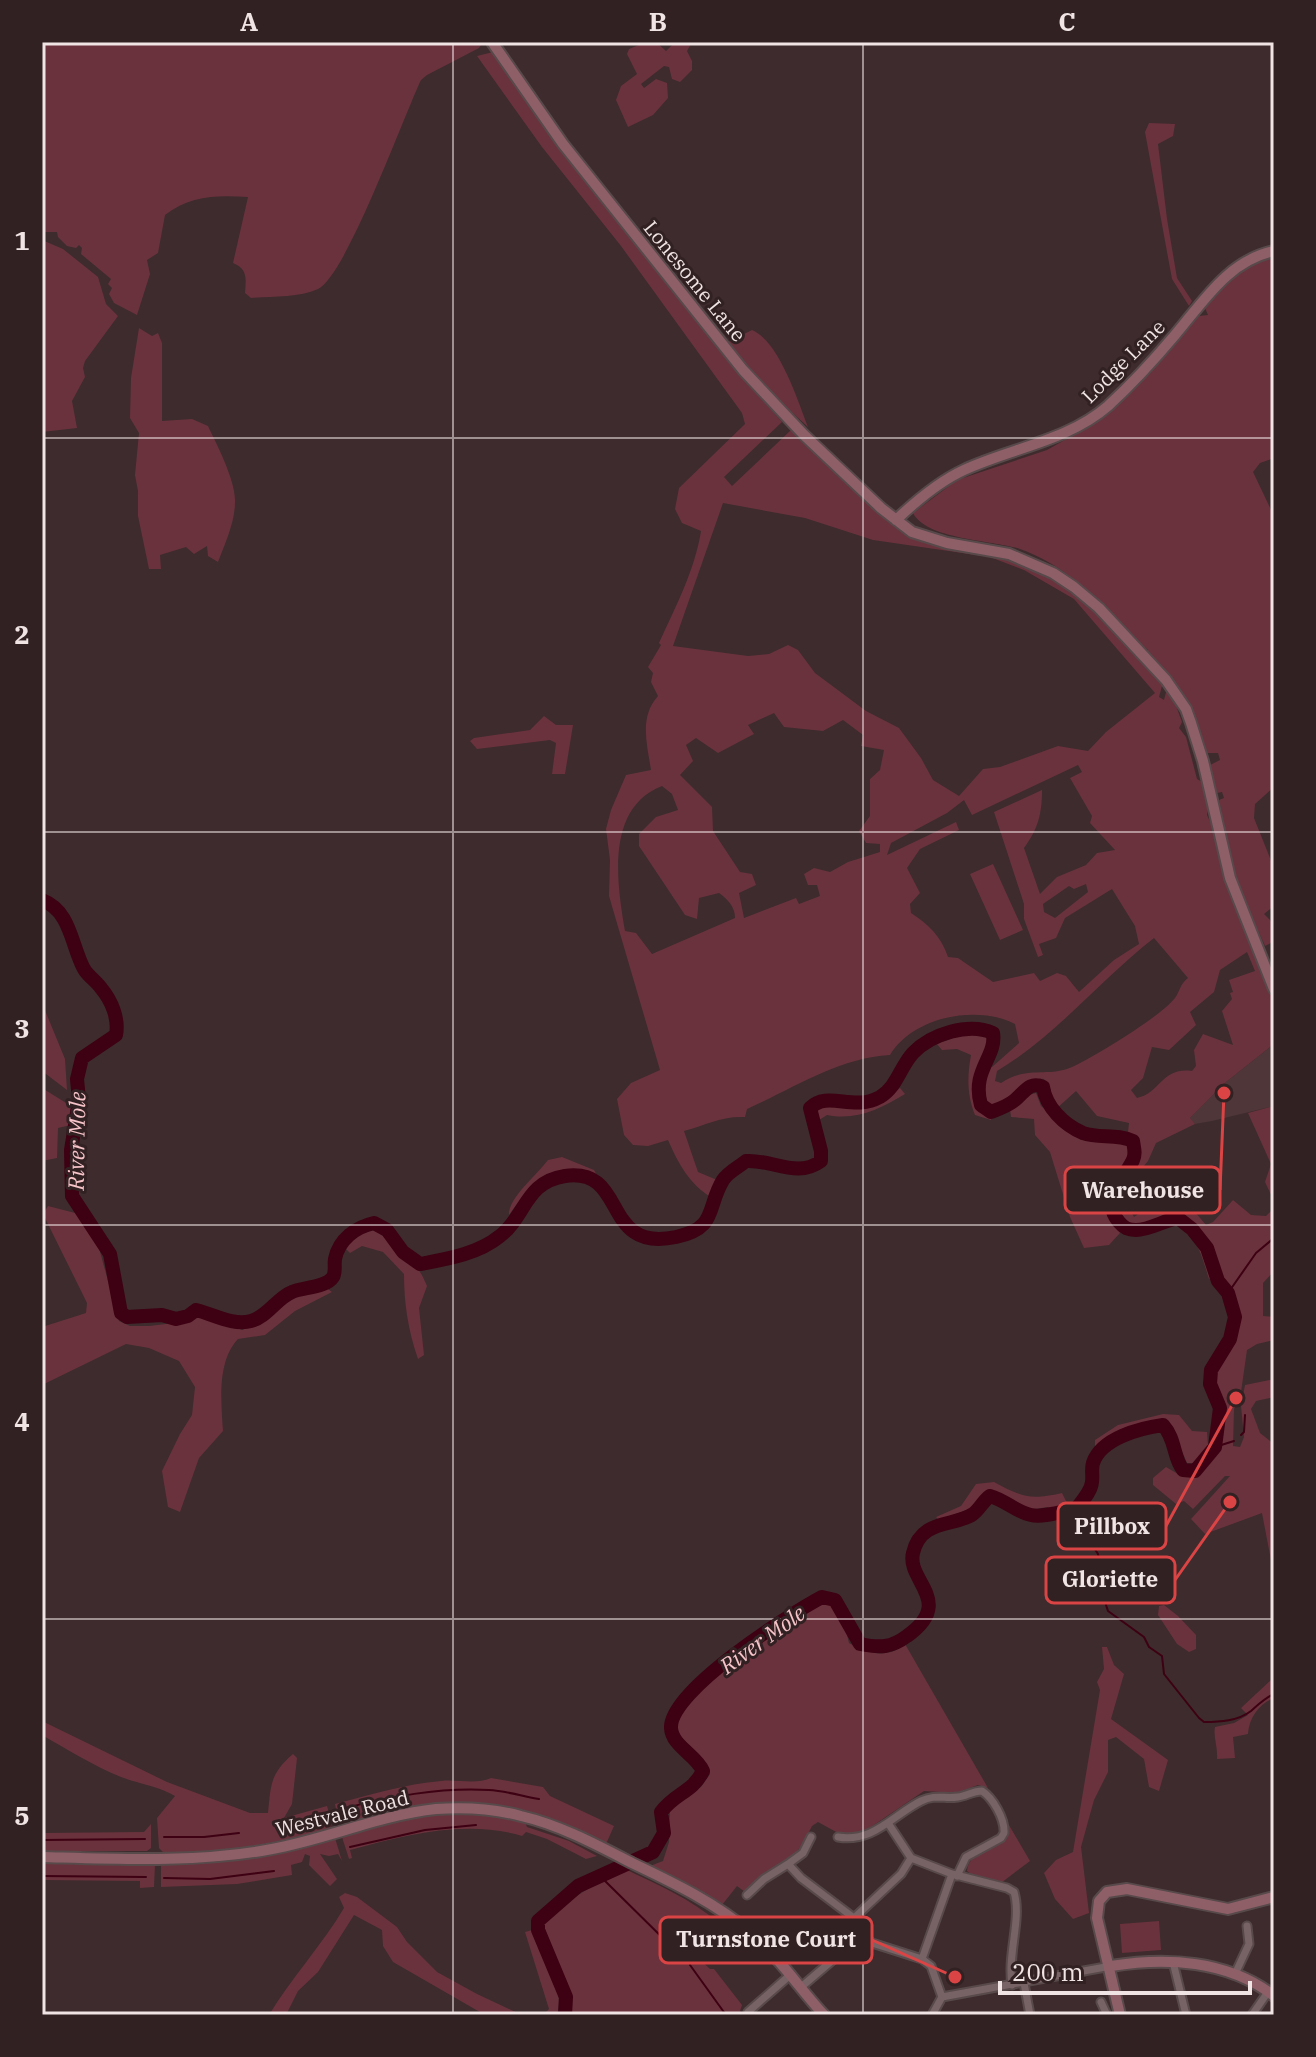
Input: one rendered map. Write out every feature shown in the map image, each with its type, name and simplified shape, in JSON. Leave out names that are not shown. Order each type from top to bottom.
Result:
[{"type":"street","name":"Lonesome Lane","points":[[492,42],[563,144],[743,370],[790,422],[912,532],[947,543],[1009,554],[1053,573],[1098,607],[1172,688],[1186,709],[1195,735],[1230,878],[1274,989]]},
{"type":"street","name":"Lodge Lane","points":[[896,520],[916,501],[962,471],[1072,429],[1097,414],[1136,380],[1226,274],[1257,255],[1274,251]]},
{"type":"street","points":[[838,1837],[856,1839],[935,1796],[955,1798],[975,1791],[987,1794],[1002,1818],[1004,1833],[960,1864],[922,1959]]},
{"type":"street","name":"Westvale Road","points":[[42,1857],[246,1854],[436,1809],[520,1815],[606,1849],[701,1898],[735,1920],[760,1942],[824,2015]]},
{"type":"street","points":[[888,1823],[911,1858],[954,1875],[1014,1892],[1016,1907],[1010,1959],[1012,1985]]},
{"type":"street","points":[[747,1895],[764,1879],[803,1853],[811,1837]]},
{"type":"street","points":[[854,1918],[901,1874],[911,1858]]},
{"type":"street","points":[[788,1864],[801,1878],[854,1918],[862,1935],[872,1943],[922,1959],[931,1966],[942,1997],[932,2015]]},
{"type":"street","points":[[1120,2015],[1111,1966],[1097,1918],[1099,1901],[1107,1892],[1127,1889],[1228,1909],[1274,1897]]},
{"type":"street","points":[[1235,1974],[1249,1944],[1247,1926]]},
{"type":"street","points":[[800,1988],[862,1935]]},
{"type":"street","points":[[942,1997],[1111,1966],[1173,1962],[1215,1967],[1272,1994],[1252,2015]]},
{"type":"street","points":[[1173,1962],[1186,2015]]},
{"type":"street","points":[[748,2012],[789,1976]]},
{"type":"street","points":[[1024,1983],[1030,2015]]},
{"type":"street","points":[[1101,2002],[1107,2015]]},
{"type":"shaded area","points":[[42,42],[483,42],[479,48],[421,80],[358,227],[330,278],[318,289],[294,295],[251,298],[245,293],[244,271],[233,263],[248,197],[205,198],[184,203],[165,215],[158,253],[147,260],[150,274],[137,315],[114,303],[109,294],[111,279],[81,254],[79,245],[76,248],[67,246],[57,232],[42,232]]},
{"type":"shaded area","points":[[646,42],[656,42],[666,51],[675,42],[692,42],[687,51],[692,70],[680,82],[672,79],[669,67],[664,66],[641,84],[644,88],[656,79],[667,83],[668,98],[653,115],[628,127],[616,100],[621,86],[637,74],[627,54],[629,49]]},
{"type":"shaded area","points":[[493,52],[739,374],[782,422],[724,477],[732,486],[791,430],[892,525],[935,541],[1011,557],[1054,578],[1092,608],[1159,677],[1162,686],[1159,697],[1164,700],[1166,692],[1171,692],[1182,722],[1179,728],[1186,737],[1197,779],[1204,783],[1209,802],[1207,815],[1216,834],[1226,880],[1262,968],[1259,970],[1262,976],[1265,975],[1274,999],[1274,1044],[1226,1082],[1190,1118],[1195,1124],[1156,1143],[1148,1161],[1127,1186],[1124,1199],[1134,1217],[1159,1205],[1179,1203],[1191,1209],[1206,1225],[1213,1222],[1233,1200],[1251,1215],[1266,1216],[1274,1208],[1274,1271],[1263,1283],[1263,1316],[1274,1317],[1274,1340],[1247,1350],[1241,1392],[1232,1395],[1233,1401],[1238,1402],[1234,1409],[1233,1446],[1240,1447],[1244,1437],[1241,1406],[1245,1385],[1274,1379],[1274,1397],[1256,1401],[1251,1409],[1260,1433],[1274,1444],[1274,1576],[1262,1513],[1205,1534],[1191,1519],[1230,1476],[1225,1476],[1193,1509],[1184,1501],[1176,1504],[1153,1485],[1153,1478],[1166,1467],[1178,1474],[1192,1475],[1217,1448],[1223,1409],[1213,1377],[1233,1340],[1238,1317],[1232,1293],[1219,1275],[1209,1279],[1194,1241],[1175,1225],[1171,1216],[1130,1225],[1122,1215],[1117,1200],[1136,1162],[1138,1142],[1128,1132],[1129,1123],[1097,1116],[1076,1091],[1056,1109],[1048,1095],[1051,1090],[1044,1079],[1029,1082],[999,1104],[989,1106],[982,1099],[982,1075],[1019,1043],[1015,1024],[982,1015],[964,1015],[929,1023],[900,1042],[890,1055],[852,1062],[817,1075],[747,1109],[745,1117],[721,1119],[684,1131],[698,1172],[717,1180],[711,1197],[685,1173],[668,1140],[648,1146],[633,1145],[624,1135],[617,1099],[631,1083],[660,1070],[609,896],[610,860],[606,829],[626,775],[651,770],[646,722],[658,696],[651,682],[653,673],[648,667],[661,645],[659,643],[689,574],[701,531],[682,523],[675,509],[679,488],[745,424],[742,413],[621,246],[542,147],[477,56]],"holes":[[[723,503],[805,518],[873,540],[990,557],[1024,570],[1074,599],[1155,693],[1106,732],[1088,751],[1058,746],[1000,767],[983,769],[959,796],[933,780],[899,728],[866,711],[815,673],[798,650],[788,645],[769,654],[748,656],[673,646]],[[774,713],[784,727],[823,731],[843,720],[863,735],[861,746],[884,750],[880,770],[870,779],[870,816],[859,831],[866,843],[880,844],[880,852],[848,862],[830,872],[814,868],[804,874],[808,885],[817,885],[820,896],[799,904],[796,898],[744,918],[739,893],[756,885],[752,874],[740,872],[713,831],[712,807],[680,775],[693,761],[686,745],[696,738],[718,753],[754,734],[748,725]],[[1078,765],[1082,772],[1070,778],[1092,816],[1090,823],[1115,850],[1097,853],[1086,865],[1057,877],[1040,894],[1024,848],[1038,821],[1042,790],[994,812],[1024,904],[1024,919],[1038,957],[1043,955],[1039,944],[1056,938],[1065,918],[1112,889],[1135,926],[1139,944],[1114,960],[1079,992],[1066,976],[1057,973],[1040,981],[1034,973],[993,982],[958,958],[948,957],[933,931],[911,913],[910,904],[920,893],[907,868],[920,849],[959,830],[956,822],[887,855],[891,843],[947,813],[964,800],[972,815]],[[662,786],[672,794],[678,810],[656,817],[639,834],[639,846],[685,915],[697,919],[699,898],[719,893],[732,906],[735,918],[652,954],[636,933],[625,931],[619,892],[619,849],[631,811],[644,797]],[[1086,884],[1088,892],[1055,918],[1044,912],[1043,904],[1069,886],[1074,889]],[[1154,938],[1188,978],[1175,998],[1156,1015],[1082,1062],[1054,1072],[1020,1074],[1001,1083],[995,1081],[997,1071],[1039,1041]],[[1247,952],[1255,971],[1229,980],[1232,999],[1222,1011],[1233,1045],[1203,1034],[1194,1050],[1196,1066],[1192,1071],[1167,1076],[1151,1091],[1137,1098],[1131,1090],[1143,1078],[1152,1047],[1169,1050],[1196,1025],[1190,1012],[1214,992],[1220,970]]]},
{"type":"shaded area","points":[[1149,123],[1175,124],[1173,136],[1158,144],[1177,278],[1192,301],[1189,306],[1172,279],[1145,132]]},
{"type":"shaded area","points":[[42,240],[63,249],[98,277],[106,304],[118,316],[85,361],[85,377],[72,401],[77,428],[42,432]]},
{"type":"shaded area","points":[[1274,256],[1274,458],[1260,463],[1253,472],[1274,516],[1274,787],[1255,804],[1254,818],[1274,868],[1274,906],[1264,914],[1273,923],[1271,943],[1265,946],[1237,884],[1219,800],[1224,798],[1222,792],[1217,793],[1210,765],[1220,760],[1218,753],[1207,753],[1196,723],[1174,681],[1148,654],[1148,650],[1061,570],[1020,549],[932,529],[913,513],[957,480],[1047,450],[1100,420],[1134,389],[1199,316],[1208,315],[1205,308],[1219,291],[1253,263]]},
{"type":"shaded area","points":[[139,328],[152,336],[158,333],[162,343],[162,421],[192,419],[208,426],[229,474],[235,510],[218,562],[208,556],[207,546],[194,554],[186,547],[160,555],[161,569],[149,569],[138,516],[135,475],[139,433],[130,418],[131,378]]},
{"type":"shaded area","points":[[752,330],[762,336],[779,359],[808,427],[766,389],[728,342]]},
{"type":"shaded area","points":[[544,716],[556,725],[573,725],[565,774],[552,774],[556,743],[550,740],[477,749],[470,741],[530,730]]},
{"type":"shaded area","points":[[993,864],[1023,930],[1000,940],[970,874]]},
{"type":"shaded area","points":[[42,1003],[65,1059],[67,1090],[42,1071]]},
{"type":"shaded area","points":[[967,1033],[984,1035],[989,1042],[979,1068],[976,1092],[978,1112],[991,1116],[991,1120],[975,1115],[972,1108],[968,1086],[971,1055],[957,1049],[942,1050],[937,1044]]},
{"type":"shaded area","points":[[1274,1044],[1274,1106],[1195,1124],[1189,1119],[1226,1082]]},
{"type":"shaded area","points":[[42,1088],[71,1106],[71,1125],[58,1128],[57,1158],[42,1161]]},
{"type":"shaded area","points":[[900,1088],[905,1094],[877,1109],[858,1115],[827,1115],[819,1120],[816,1109],[827,1104],[848,1108],[865,1106],[882,1100]]},
{"type":"shaded area","points":[[1036,1093],[1041,1106],[1081,1140],[1121,1141],[1129,1147],[1127,1160],[1108,1193],[1111,1216],[1120,1233],[1109,1245],[1084,1248],[1070,1217],[1050,1152],[1035,1135],[1034,1119],[1011,1117],[1010,1109],[1025,1096]]},
{"type":"shaded area","points":[[1274,1106],[1274,1201],[1265,1182],[1271,1164],[1248,1113]]},
{"type":"shaded area","points":[[562,1157],[594,1170],[598,1177],[569,1173],[546,1178],[527,1192],[509,1215],[513,1201],[548,1160]]},
{"type":"shaded area","points":[[48,1206],[79,1214],[99,1248],[119,1321],[130,1326],[183,1322],[195,1317],[216,1319],[242,1330],[259,1323],[286,1297],[325,1287],[332,1292],[295,1311],[265,1335],[238,1339],[231,1348],[223,1370],[223,1431],[199,1458],[180,1512],[168,1507],[162,1471],[192,1415],[195,1387],[179,1361],[149,1348],[126,1344],[42,1385],[42,1327],[86,1313],[87,1303],[43,1214]]},
{"type":"shaded area","points":[[375,1230],[402,1258],[419,1270],[427,1286],[419,1308],[424,1355],[418,1359],[407,1316],[404,1274],[383,1252],[362,1246],[350,1253],[346,1249],[355,1235]]},
{"type":"shaded area","points":[[1163,1414],[1179,1415],[1192,1431],[1207,1432],[1208,1446],[1196,1463],[1187,1463],[1169,1421],[1140,1424],[1095,1448],[1095,1440],[1118,1425]]},
{"type":"shaded area","points":[[994,1482],[1027,1496],[1062,1493],[1067,1503],[1074,1506],[1076,1540],[1088,1550],[1077,1548],[1059,1520],[1034,1521],[1050,1515],[1048,1507],[1028,1510],[993,1492],[984,1494],[972,1508],[939,1520],[936,1517],[961,1506],[976,1484]]},
{"type":"shaded area","points":[[829,1603],[843,1619],[849,1643],[856,1647],[885,1653],[905,1644],[988,1788],[978,1785],[956,1793],[924,1791],[868,1829],[852,1834],[838,1833],[818,1822],[812,1826],[791,1858],[764,1873],[745,1892],[737,1886],[722,1905],[650,1866],[663,1861],[669,1842],[670,1806],[701,1787],[710,1774],[704,1761],[675,1729],[677,1723],[695,1691],[790,1619]]},
{"type":"shaded area","points":[[1164,1605],[1196,1635],[1196,1649],[1189,1652],[1177,1644],[1158,1615],[1159,1606]]},
{"type":"shaded area","points":[[1102,1647],[1107,1647],[1114,1665],[1124,1674],[1111,1719],[1168,1760],[1159,1791],[1149,1787],[1144,1759],[1116,1737],[1108,1740],[1108,1772],[1094,1800],[1081,1847],[1089,1913],[1073,1919],[1055,1899],[1044,1873],[1056,1860],[1073,1852],[1100,1690],[1097,1682],[1104,1669]]},
{"type":"shaded area","points":[[1274,1677],[1274,1698],[1256,1712],[1248,1734],[1233,1737],[1235,1758],[1217,1759],[1215,1727],[1234,1723],[1248,1715],[1241,1708]]},
{"type":"shaded area","points":[[42,1721],[167,1782],[250,1813],[268,1813],[273,1780],[293,1754],[297,1758],[292,1804],[284,1818],[327,1806],[332,1823],[330,1828],[247,1847],[163,1852],[159,1848],[157,1818],[175,1796],[121,1777],[71,1752],[42,1735]]},
{"type":"shaded area","points":[[491,1778],[543,1787],[550,1796],[614,1826],[606,1844],[538,1817],[476,1805],[413,1808],[342,1824],[338,1820],[335,1804],[414,1785]]},
{"type":"shaded area","points":[[437,1813],[487,1814],[525,1822],[527,1827],[569,1841],[597,1856],[586,1859],[526,1832],[522,1836],[501,1831],[457,1829],[414,1834],[350,1850],[352,1858],[349,1859],[342,1837],[344,1833],[395,1819]]},
{"type":"shaded area","points":[[151,1824],[151,1848],[147,1851],[42,1851],[42,1833],[144,1832]]},
{"type":"shaded area","points":[[1009,1825],[1030,1861],[1001,1883],[975,1877],[967,1871],[974,1857],[1001,1840]]},
{"type":"shaded area","points":[[335,1838],[342,1861],[338,1854],[320,1854],[337,1879],[330,1886],[309,1865],[310,1856],[305,1854],[302,1862],[291,1865],[292,1875],[237,1884],[161,1887],[161,1864],[264,1856]]},
{"type":"shaded area","points":[[42,1862],[151,1862],[155,1864],[154,1887],[140,1888],[140,1881],[42,1880]]},
{"type":"shaded area","points":[[625,1869],[686,1900],[719,1923],[693,1953],[710,1969],[714,1969],[742,2005],[740,2011],[744,2015],[572,2015],[572,1997],[543,1924],[592,1886]]},
{"type":"shaded area","points":[[345,1893],[357,1897],[397,1927],[407,1942],[437,1972],[522,2015],[485,2015],[393,1962],[383,1946],[382,1930],[354,1915],[318,1972],[298,1991],[286,2015],[269,2015],[344,1908],[339,1897]]},
{"type":"shaded area","points":[[1159,1921],[1161,1950],[1122,1953],[1120,1924]]},
{"type":"shaded area","points":[[532,1930],[556,1982],[557,2015],[543,2015],[549,2009],[525,1932]]},
{"type":"waterway","name":"River Mole","points":[[42,900],[52,905],[65,920],[84,969],[105,993],[115,1017],[116,1035],[82,1058],[77,1079],[79,1100],[71,1150],[72,1196],[110,1254],[121,1313],[127,1317],[162,1315],[176,1319],[196,1310],[237,1322],[257,1319],[296,1290],[330,1281],[334,1275],[337,1252],[344,1240],[355,1231],[374,1223],[387,1230],[403,1252],[420,1264],[462,1255],[500,1236],[534,1192],[552,1179],[565,1176],[585,1177],[599,1184],[624,1222],[636,1233],[652,1239],[689,1233],[699,1228],[709,1216],[725,1177],[746,1161],[794,1168],[812,1166],[821,1161],[810,1108],[825,1101],[860,1103],[880,1097],[921,1046],[940,1035],[962,1029],[993,1033],[993,1042],[979,1082],[981,1105],[991,1112],[1009,1104],[1031,1086],[1043,1087],[1048,1102],[1057,1114],[1076,1130],[1089,1135],[1133,1141],[1134,1158],[1112,1198],[1114,1214],[1119,1222],[1126,1228],[1136,1230],[1178,1218],[1192,1229],[1207,1248],[1218,1281],[1228,1293],[1235,1317],[1230,1339],[1211,1370],[1210,1384],[1220,1408],[1215,1447],[1195,1471],[1183,1470],[1163,1425],[1123,1436],[1097,1454],[1092,1465],[1090,1489],[1076,1509],[1036,1516],[990,1496],[966,1518],[939,1525],[923,1534],[913,1553],[913,1563],[926,1592],[928,1612],[921,1624],[896,1643],[885,1646],[860,1644],[835,1600],[822,1597],[760,1636],[709,1675],[676,1712],[671,1728],[675,1740],[703,1771],[694,1784],[661,1812],[664,1833],[653,1852],[578,1886],[538,1921],[538,1930],[566,1997],[565,2015]]},
{"type":"waterway","points":[[1228,1293],[1256,1253],[1274,1238]]},
{"type":"waterway","points":[[1241,1435],[1245,1415]]},
{"type":"waterway","points":[[1215,1447],[1234,1441]]},
{"type":"waterway","points":[[1076,1509],[1078,1538],[1093,1546],[1098,1554],[1102,1577],[1109,1590],[1108,1611],[1144,1637],[1149,1647],[1162,1656],[1164,1674],[1199,1718],[1204,1722],[1235,1719],[1274,1694]]},
{"type":"waterway","points":[[341,1809],[396,1797],[470,1789],[539,1799]]},
{"type":"waterway","points":[[290,1825],[322,1814]]},
{"type":"waterway","points":[[350,1847],[425,1830],[476,1825]]},
{"type":"waterway","points":[[164,1837],[239,1833]]},
{"type":"waterway","points":[[42,1840],[145,1839]]},
{"type":"waterway","points":[[164,1878],[210,1879],[274,1871]]},
{"type":"waterway","points":[[42,1876],[146,1877]]},
{"type":"waterway","points":[[600,1876],[678,1953]]},
{"type":"waterway","points":[[690,1965],[726,2015]]},
{"type":"place","name":"Warehouse","points":[[1224,1093]]},
{"type":"place","name":"Pillbox","points":[[1236,1398]]},
{"type":"place","name":"Gloriette","points":[[1230,1502]]},
{"type":"place","name":"Turnstone Court","points":[[955,1977]]}]
